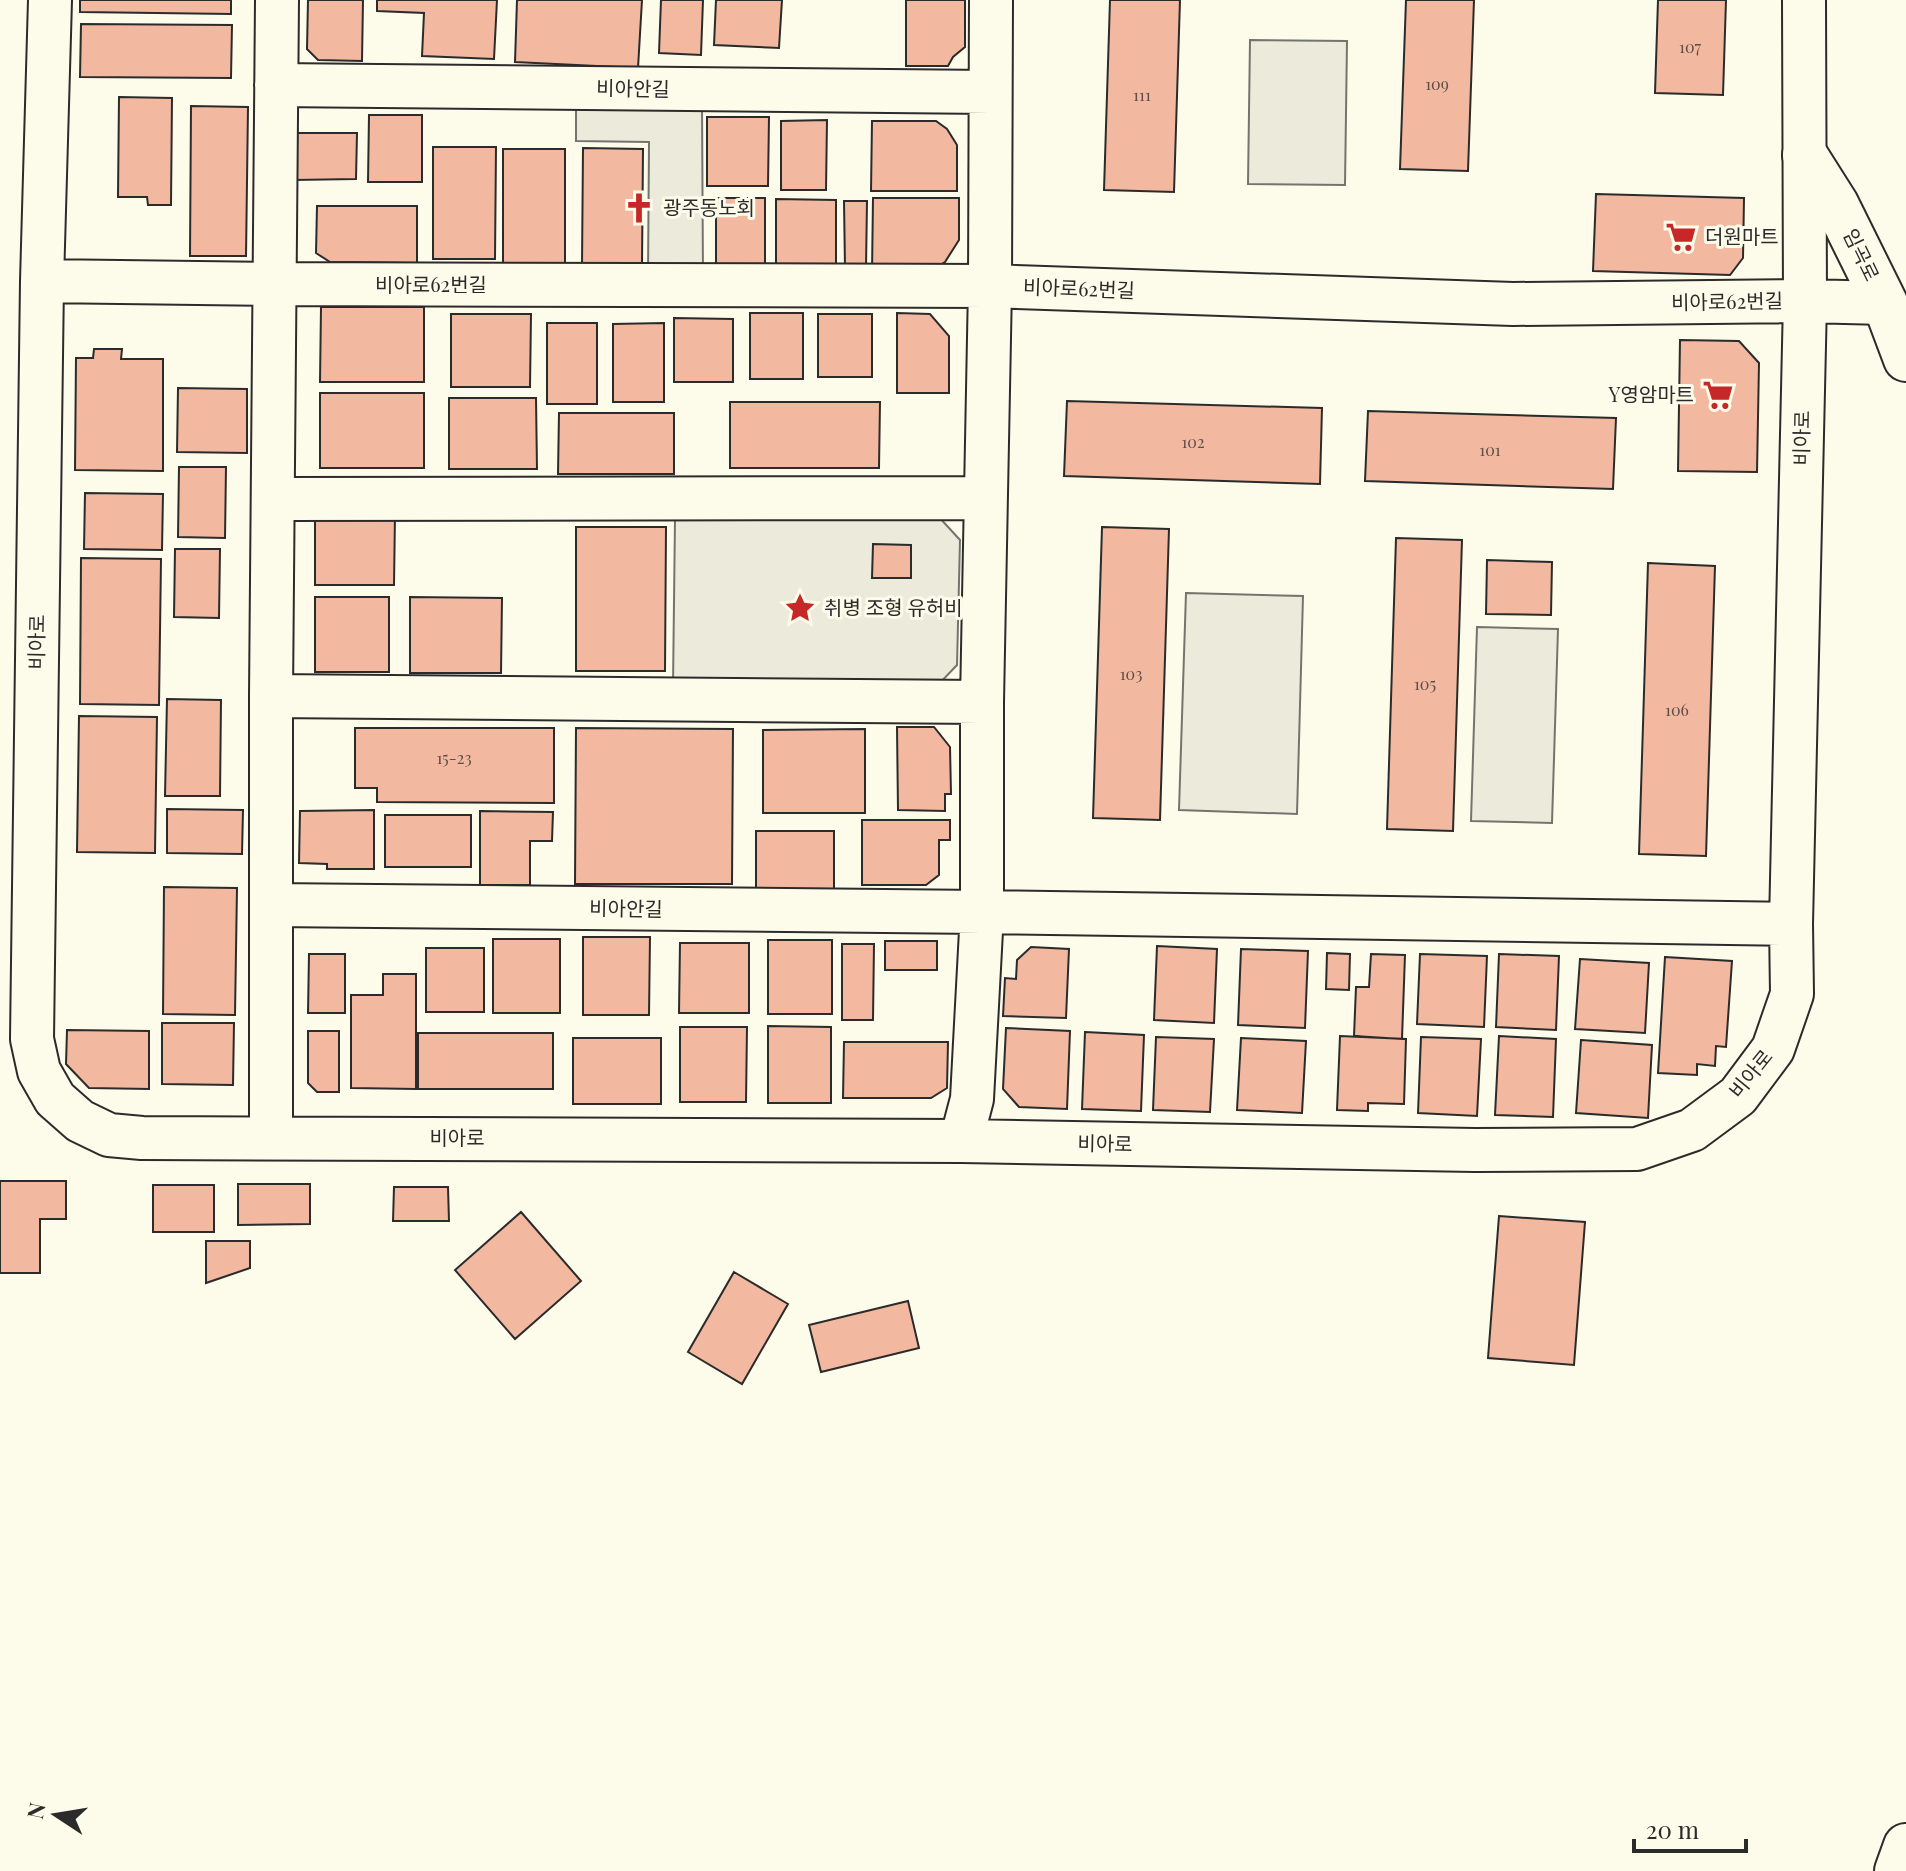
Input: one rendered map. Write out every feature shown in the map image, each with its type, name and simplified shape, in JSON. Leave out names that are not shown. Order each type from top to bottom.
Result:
[{"type":"main road","name":"임곡로","points":[[1805,155],[1836,204],[1885,303],[1906,359]]},
{"type":"main road","points":[[1897,1871],[1906,1846]]},
{"type":"street","name":"비아로","points":[[50,0],[42,281],[32,1039],[39,1071],[55,1099],[80,1121],[109,1135],[142,1138],[961,1141],[1475,1150],[1637,1149],[1692,1130],[1738,1096],[1773,1049],[1792,994],[1805,301],[1804,0]]},
{"type":"street","points":[[271,1137],[273,284],[277,0]]},
{"type":"street","points":[[961,1141],[972,1099],[982,912],[991,0]]},
{"type":"street","name":"비아안길","points":[[276,85],[990,92]]},
{"type":"street","name":"비아로62번길","points":[[42,281],[990,286],[1513,304],[1885,303]]},
{"type":"street","points":[[274,499],[985,498]]},
{"type":"street","points":[[271,696],[982,702]]},
{"type":"street","name":"비아안길","points":[[271,905],[982,912]]},
{"type":"street","points":[[982,912],[1791,924]]},
{"type":"shaded area","points":[[1250,40],[1347,41],[1345,185],[1248,184]]},
{"type":"shaded area","points":[[576,103],[702,106],[703,276],[648,276],[649,142],[576,141]]},
{"type":"shaded area","points":[[938,516],[960,540],[957,665],[937,686],[673,686],[675,519]]},
{"type":"shaded area","points":[[1186,593],[1303,596],[1297,814],[1179,810]]},
{"type":"shaded area","points":[[1477,627],[1558,629],[1552,823],[1471,821]]},
{"type":"building","points":[[80,0],[231,0],[231,14],[80,12]]},
{"type":"building","points":[[308,0],[363,0],[362,61],[318,60],[307,49]]},
{"type":"building","points":[[377,0],[497,0],[494,59],[422,56],[424,13],[377,11]]},
{"type":"building","points":[[517,0],[642,0],[638,68],[515,62]]},
{"type":"building","points":[[661,0],[703,0],[701,55],[659,53]]},
{"type":"building","points":[[716,0],[782,0],[779,48],[714,45]]},
{"type":"building","points":[[906,0],[965,0],[965,47],[948,66],[906,66]]},
{"type":"building","points":[[1110,0],[1180,0],[1174,192],[1104,190]]},
{"type":"building","points":[[1406,0],[1474,0],[1468,171],[1400,169]]},
{"type":"building","points":[[1658,0],[1726,0],[1723,95],[1655,93]]},
{"type":"building","points":[[81,24],[232,25],[231,78],[80,77]]},
{"type":"building","points":[[119,97],[172,98],[171,205],[148,205],[147,197],[118,197]]},
{"type":"building","points":[[191,106],[248,107],[246,256],[190,256]]},
{"type":"building","points":[[369,115],[422,115],[422,182],[368,182]]},
{"type":"building","points":[[707,117],[769,117],[768,186],[707,186]]},
{"type":"building","points":[[827,120],[826,190],[781,190],[781,121]]},
{"type":"building","points":[[872,121],[936,121],[947,129],[957,145],[957,191],[871,191]]},
{"type":"building","points":[[295,133],[357,133],[356,179],[294,180]]},
{"type":"building","points":[[433,147],[496,147],[495,259],[433,259]]},
{"type":"building","points":[[583,148],[643,149],[642,265],[582,265]]},
{"type":"building","points":[[503,149],[565,149],[565,266],[503,266]]},
{"type":"building","points":[[1596,194],[1744,198],[1743,258],[1730,275],[1593,271]]},
{"type":"building","points":[[716,198],[765,198],[765,265],[716,265]]},
{"type":"building","points":[[873,198],[959,198],[959,240],[945,262],[927,273],[872,273]]},
{"type":"building","points":[[776,199],[836,200],[836,267],[776,267]]},
{"type":"building","points":[[844,201],[867,201],[866,268],[845,268]]},
{"type":"building","points":[[317,206],[417,206],[417,263],[330,262],[316,253]]},
{"type":"building","points":[[321,307],[424,307],[424,382],[320,382]]},
{"type":"building","points":[[750,313],[803,313],[803,379],[750,379]]},
{"type":"building","points":[[897,313],[930,314],[949,336],[949,393],[897,393]]},
{"type":"building","points":[[451,314],[531,314],[530,387],[451,387]]},
{"type":"building","points":[[818,314],[872,314],[872,377],[818,377]]},
{"type":"building","points":[[674,318],[733,319],[733,382],[674,382]]},
{"type":"building","points":[[547,323],[597,323],[597,404],[547,404]]},
{"type":"building","points":[[664,323],[664,402],[613,402],[613,324]]},
{"type":"building","points":[[1680,340],[1739,341],[1759,363],[1757,472],[1678,471]]},
{"type":"building","points":[[94,349],[122,349],[121,359],[163,359],[163,471],[75,470],[76,358],[93,358]]},
{"type":"building","points":[[178,388],[247,389],[247,453],[177,452]]},
{"type":"building","points":[[320,393],[424,393],[424,468],[320,468]]},
{"type":"building","points":[[449,398],[536,398],[537,469],[449,469]]},
{"type":"building","points":[[1067,401],[1322,408],[1320,484],[1064,476]]},
{"type":"building","points":[[730,402],[880,402],[879,468],[730,468]]},
{"type":"building","points":[[1368,411],[1616,418],[1613,489],[1365,481]]},
{"type":"building","points":[[559,413],[674,413],[674,474],[558,474]]},
{"type":"building","points":[[179,467],[226,467],[225,538],[178,537]]},
{"type":"building","points":[[85,493],[163,494],[162,550],[84,549]]},
{"type":"building","points":[[315,514],[395,514],[394,585],[315,585]]},
{"type":"building","points":[[576,527],[666,527],[665,671],[576,671]]},
{"type":"building","points":[[1102,527],[1169,529],[1160,820],[1093,818]]},
{"type":"building","points":[[1396,538],[1462,540],[1453,831],[1387,829]]},
{"type":"building","points":[[873,544],[911,545],[911,578],[872,578]]},
{"type":"building","points":[[175,549],[220,549],[219,618],[174,617]]},
{"type":"building","points":[[81,558],[161,559],[159,705],[80,704]]},
{"type":"building","points":[[1487,560],[1552,562],[1551,615],[1486,614]]},
{"type":"building","points":[[1648,563],[1715,566],[1706,856],[1639,854]]},
{"type":"building","points":[[315,597],[389,597],[389,672],[315,672]]},
{"type":"building","points":[[410,597],[502,598],[501,673],[410,673]]},
{"type":"building","points":[[167,699],[221,700],[220,796],[165,796]]},
{"type":"building","points":[[79,716],[157,717],[155,853],[77,852]]},
{"type":"building","points":[[897,727],[934,727],[950,747],[951,794],[945,794],[945,811],[898,810]]},
{"type":"building","points":[[355,728],[554,728],[554,803],[377,802],[377,788],[355,788]]},
{"type":"building","points":[[576,728],[733,729],[732,884],[575,884]]},
{"type":"building","points":[[865,729],[865,813],[763,813],[763,730]]},
{"type":"building","points":[[167,809],[243,810],[242,854],[167,853]]},
{"type":"building","points":[[374,810],[374,869],[327,869],[327,864],[299,863],[300,811]]},
{"type":"building","points":[[480,811],[553,812],[552,841],[530,841],[530,885],[480,885]]},
{"type":"building","points":[[385,815],[471,815],[471,867],[385,867]]},
{"type":"building","points":[[862,820],[950,820],[950,840],[939,840],[939,875],[926,885],[862,885]]},
{"type":"building","points":[[756,831],[834,831],[834,890],[756,890]]},
{"type":"building","points":[[164,887],[237,888],[235,1015],[163,1014]]},
{"type":"building","points":[[583,937],[650,937],[649,1015],[583,1015]]},
{"type":"building","points":[[493,939],[560,939],[560,1013],[493,1013]]},
{"type":"building","points":[[768,940],[832,940],[832,1014],[768,1014]]},
{"type":"building","points":[[885,941],[937,941],[937,970],[885,970]]},
{"type":"building","points":[[680,943],[749,943],[749,1013],[679,1013]]},
{"type":"building","points":[[842,944],[874,944],[873,1020],[842,1020]]},
{"type":"building","points":[[1157,946],[1217,949],[1214,1023],[1154,1020]]},
{"type":"building","points":[[1031,947],[1069,949],[1066,1018],[1003,1016],[1005,978],[1016,979],[1017,960]]},
{"type":"building","points":[[426,948],[484,948],[484,1012],[426,1012]]},
{"type":"building","points":[[1241,949],[1308,951],[1305,1028],[1238,1025]]},
{"type":"building","points":[[1327,953],[1350,954],[1349,990],[1326,989]]},
{"type":"building","points":[[309,954],[345,954],[345,1013],[308,1013]]},
{"type":"building","points":[[1371,954],[1405,955],[1402,1039],[1354,1036],[1356,987],[1369,987]]},
{"type":"building","points":[[1420,954],[1487,956],[1484,1027],[1417,1024]]},
{"type":"building","points":[[1499,954],[1559,956],[1556,1030],[1496,1027]]},
{"type":"building","points":[[1665,957],[1732,961],[1726,1047],[1716,1046],[1715,1066],[1697,1064],[1697,1075],[1658,1073]]},
{"type":"building","points":[[1580,959],[1649,963],[1645,1033],[1575,1029]]},
{"type":"building","points":[[383,974],[416,974],[416,1089],[351,1088],[351,995],[383,995]]},
{"type":"building","points":[[162,1023],[234,1023],[233,1085],[162,1084]]},
{"type":"building","points":[[768,1026],[831,1027],[831,1103],[768,1103]]},
{"type":"building","points":[[680,1027],[747,1027],[746,1102],[680,1102]]},
{"type":"building","points":[[1006,1028],[1070,1031],[1067,1109],[1019,1107],[1003,1089]]},
{"type":"building","points":[[67,1030],[149,1031],[149,1089],[89,1088],[66,1064]]},
{"type":"building","points":[[308,1031],[339,1031],[339,1092],[317,1092],[308,1083]]},
{"type":"building","points":[[1085,1032],[1144,1035],[1141,1111],[1082,1109]]},
{"type":"building","points":[[418,1033],[553,1033],[553,1089],[418,1089]]},
{"type":"building","points":[[1340,1036],[1406,1039],[1404,1104],[1368,1103],[1368,1111],[1337,1110]]},
{"type":"building","points":[[1499,1036],[1556,1039],[1553,1117],[1495,1115]]},
{"type":"building","points":[[1156,1037],[1214,1039],[1210,1112],[1153,1110]]},
{"type":"building","points":[[1421,1037],[1481,1039],[1477,1116],[1418,1113]]},
{"type":"building","points":[[573,1038],[661,1038],[661,1104],[573,1104]]},
{"type":"building","points":[[1241,1038],[1306,1041],[1302,1113],[1237,1110]]},
{"type":"building","points":[[1581,1040],[1652,1045],[1648,1118],[1576,1113]]},
{"type":"building","points":[[844,1042],[948,1042],[947,1088],[931,1098],[843,1098]]},
{"type":"building","points":[[0,1181],[66,1181],[66,1219],[40,1219],[40,1273],[0,1273]]},
{"type":"building","points":[[238,1184],[310,1184],[310,1224],[238,1225]]},
{"type":"building","points":[[153,1185],[214,1185],[214,1232],[153,1232]]},
{"type":"building","points":[[394,1187],[448,1187],[449,1221],[393,1221]]},
{"type":"building","points":[[521,1212],[581,1281],[515,1339],[455,1270]]},
{"type":"building","points":[[1499,1216],[1585,1222],[1574,1365],[1488,1358]]},
{"type":"building","points":[[206,1241],[250,1241],[250,1268],[206,1283]]},
{"type":"building","points":[[734,1272],[788,1304],[742,1384],[688,1352]]},
{"type":"building","points":[[908,1301],[919,1348],[821,1372],[809,1325]]},
{"type":"place","name":"광주동노회","points":[[639,208]]},
{"type":"place","name":"더원마트","points":[[1681,237]]},
{"type":"place","name":"Y영암마트","points":[[1718,395]]},
{"type":"place","name":"취병 조형 유허비","points":[[800,608]]}]
